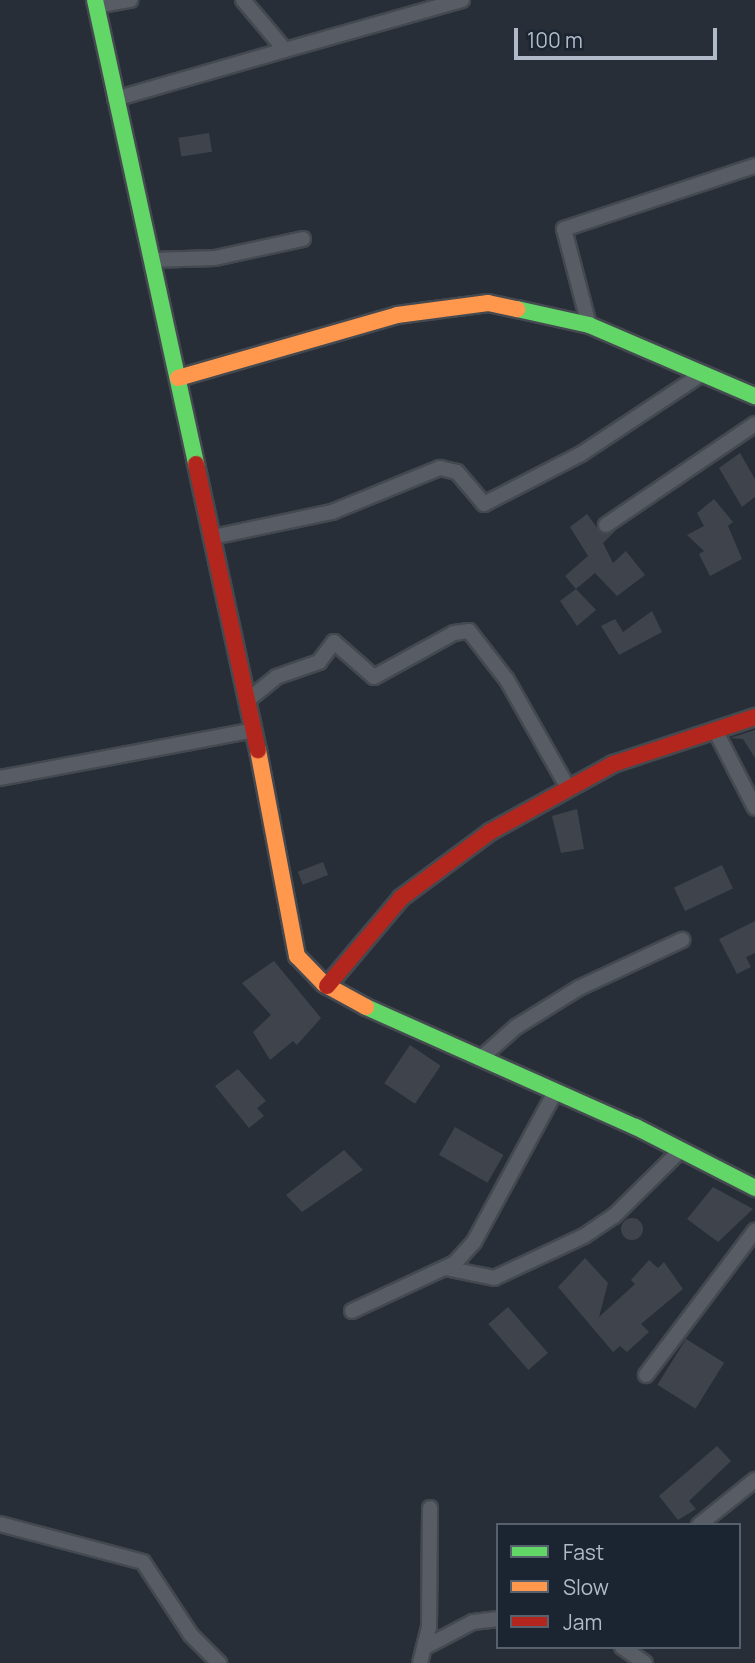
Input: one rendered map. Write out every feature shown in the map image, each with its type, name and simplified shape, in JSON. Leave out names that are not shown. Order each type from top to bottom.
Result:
[{"type":"street","points":[[130,0],[95,3],[248,700],[297,956],[327,986],[681,1150],[755,1188]]},
{"type":"street","points":[[243,0],[285,50]]},
{"type":"street","points":[[115,99],[462,0]]},
{"type":"street","points":[[589,325],[564,229],[755,166]]},
{"type":"street","points":[[152,260],[215,258],[303,239]]},
{"type":"street","points":[[178,378],[443,307],[517,305],[589,325],[755,396]]},
{"type":"street","points":[[213,537],[332,512],[439,468],[457,472],[484,504],[581,454],[702,374]]},
{"type":"street","points":[[606,525],[755,424]]},
{"type":"street","points":[[248,700],[276,677],[319,662],[334,642],[374,677],[454,633],[469,631],[507,680],[568,788]]},
{"type":"street","points":[[327,986],[372,928],[432,870],[568,788],[645,751],[716,732],[755,717]]},
{"type":"street","points":[[0,778],[254,730]]},
{"type":"street","points":[[716,732],[755,808]]},
{"type":"street","points":[[481,1058],[516,1027],[579,988],[682,940]]},
{"type":"street","points":[[352,1311],[445,1268],[474,1242],[555,1092]]},
{"type":"street","points":[[445,1268],[494,1278],[552,1252],[614,1216],[681,1150]]},
{"type":"street","points":[[646,1376],[755,1231]]},
{"type":"street","points":[[701,1523],[755,1480]]},
{"type":"street","points":[[420,1663],[426,1646],[430,1508]]},
{"type":"street","points":[[0,1524],[143,1562],[191,1635],[219,1663]]},
{"type":"street","points":[[426,1646],[473,1622],[496,1619]]},
{"type":"street","points":[[625,1649],[645,1663]]},
{"type":"building","points":[[209,133],[212,152],[181,157],[178,138]]},
{"type":"building","points":[[740,453],[755,479],[755,497],[742,507],[719,468]]},
{"type":"building","points":[[714,499],[733,522],[728,526],[742,559],[710,576],[699,554],[704,551],[687,535],[704,526],[697,513]]},
{"type":"building","points":[[587,514],[601,533],[615,531],[603,543],[613,563],[626,551],[645,575],[617,596],[595,573],[576,589],[565,576],[588,556],[570,527]]},
{"type":"building","points":[[576,589],[596,610],[577,626],[560,601]]},
{"type":"building","points":[[652,611],[662,632],[619,655],[601,626],[615,619],[623,632]]},
{"type":"building","points":[[755,730],[755,758],[743,739],[730,738]]},
{"type":"building","points":[[577,809],[584,849],[561,853],[552,816]]},
{"type":"building","points":[[323,862],[328,875],[303,885],[298,872]]},
{"type":"building","points":[[722,865],[733,889],[685,911],[674,887]]},
{"type":"building","points":[[755,921],[755,953],[746,957],[751,967],[737,974],[719,939]]},
{"type":"building","points":[[274,961],[321,1018],[297,1045],[293,1041],[270,1060],[253,1032],[271,1015],[242,983]]},
{"type":"building","points":[[410,1045],[441,1066],[415,1104],[384,1083]]},
{"type":"building","points":[[238,1069],[266,1101],[257,1108],[264,1116],[249,1128],[215,1086]]},
{"type":"building","points":[[455,1127],[503,1155],[487,1183],[439,1155]]},
{"type":"building","points":[[344,1150],[363,1170],[302,1212],[286,1195]]},
{"type":"building","points":[[713,1187],[753,1209],[718,1242],[687,1219]]},
{"type":"building","points":[[632,1218],[640,1221],[643,1229],[640,1237],[632,1240],[624,1237],[621,1229],[624,1221]]},
{"type":"building","points":[[585,1258],[608,1283],[599,1317],[635,1284],[631,1280],[649,1260],[658,1268],[664,1262],[683,1289],[641,1324],[649,1332],[627,1352],[620,1346],[613,1352],[558,1287]]},
{"type":"building","points":[[508,1307],[548,1353],[528,1370],[488,1324]]},
{"type":"building","points":[[686,1339],[724,1363],[696,1409],[657,1385]]},
{"type":"building","points":[[717,1446],[731,1461],[689,1501],[696,1509],[678,1520],[659,1496]]},
{"type":"traffic: fast","points":[[95,0],[196,464]]},
{"type":"traffic: fast","points":[[517,309],[589,325],[755,396]]},
{"type":"traffic: fast","points":[[366,1007],[636,1127],[755,1188]]},
{"type":"traffic: slow","points":[[178,378],[397,315],[488,303],[517,309]]},
{"type":"traffic: slow","points":[[258,750],[297,956],[324,984],[366,1007]]},
{"type":"traffic: jam","points":[[196,464],[258,750]]},
{"type":"traffic: jam","points":[[327,986],[401,898],[490,832],[613,764],[755,717]]}]
